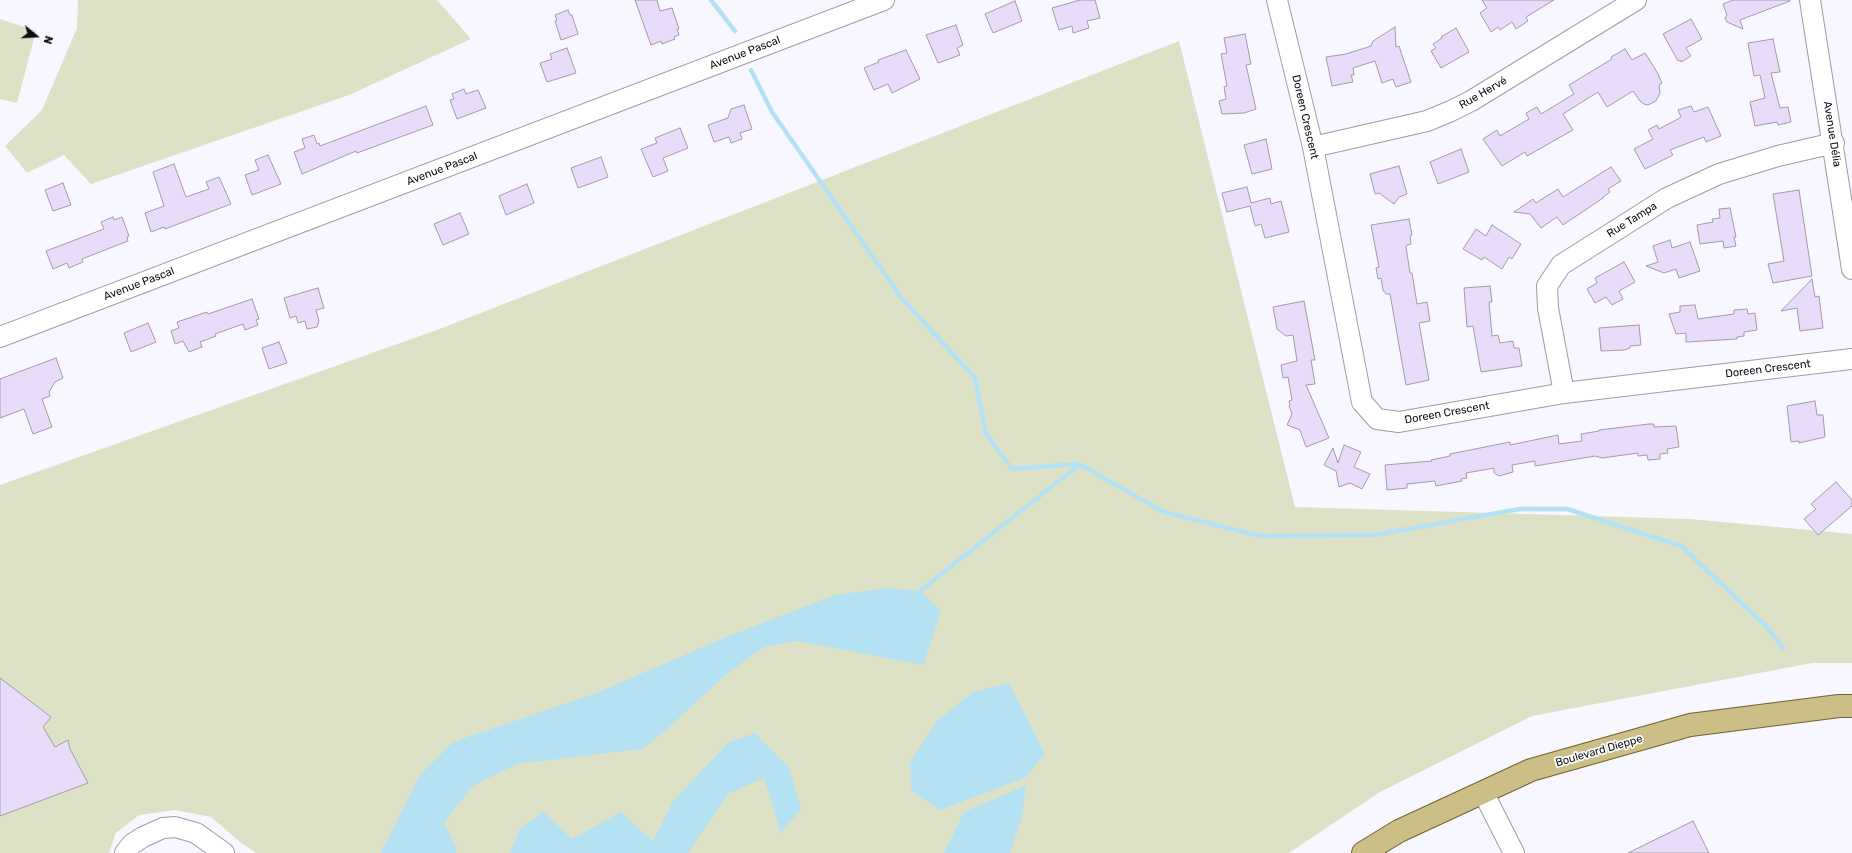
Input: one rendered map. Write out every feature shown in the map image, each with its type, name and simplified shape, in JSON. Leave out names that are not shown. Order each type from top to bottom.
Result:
[{"type":"main road","name":"Boulevard Dieppe","points":[[1363,853],[1399,831],[1531,770],[1690,725],[1839,706],[1852,706]]},
{"type":"street","name":"Avenue Pascal","points":[[0,337],[884,0]]},
{"type":"street","name":"Doreen Crescent","points":[[1277,0],[1313,147],[1362,402],[1377,419],[1399,422],[1564,393],[1852,359]]},
{"type":"street","name":"Rue Hervé","points":[[1313,147],[1427,121],[1451,111],[1471,101],[1636,0]]},
{"type":"street","name":"Avenue Délia","points":[[1810,0],[1834,143],[1852,269]]},
{"type":"street","name":"Rue Tampa","points":[[1564,393],[1548,308],[1547,286],[1562,265],[1667,198],[1719,174],[1778,156],[1834,143]]},
{"type":"street","points":[[1483,792],[1514,853]]},
{"type":"street","points":[[125,853],[132,844],[143,837],[164,828],[176,827],[196,833],[224,853]]},
{"type":"green space","points":[[78,0],[437,0],[471,39],[349,95],[91,184],[64,155],[27,173],[5,146],[42,110],[77,28]]},
{"type":"green space","points":[[0,19],[36,31],[17,103],[0,99]]},
{"type":"green space","points":[[1179,41],[1295,507],[1690,519],[1852,534],[1852,663],[1812,663],[1532,716],[1380,792],[1289,853],[256,853],[240,842],[211,817],[175,810],[139,815],[116,833],[109,853],[0,853],[0,485],[437,330]]},
{"type":"water","points":[[887,588],[920,591],[941,611],[923,665],[796,641],[764,647],[729,672],[666,730],[642,749],[517,764],[473,786],[444,822],[457,849],[456,853],[381,853],[420,775],[453,742],[594,694],[726,637],[835,595]]},
{"type":"water","points":[[1009,683],[1045,754],[1025,778],[940,810],[911,791],[910,762],[938,720],[973,692]]},
{"type":"water","points":[[755,733],[789,767],[801,809],[781,833],[764,778],[728,794],[688,853],[510,853],[519,830],[543,811],[572,839],[621,812],[653,841],[673,801],[729,742]]},
{"type":"water","points":[[1026,785],[1022,816],[1010,853],[944,853],[964,812]]},
{"type":"building","points":[[635,0],[657,0],[660,11],[672,8],[679,29],[677,29],[679,35],[674,37],[675,39],[662,44],[661,41],[651,45]]},
{"type":"building","points":[[1080,0],[1095,0],[1100,18],[1087,21],[1089,28],[1073,33],[1072,26],[1059,30],[1052,8]]},
{"type":"building","points":[[1482,0],[1554,0],[1526,17],[1528,21],[1516,29],[1512,22],[1500,30],[1498,27],[1491,32],[1480,13],[1487,8]]},
{"type":"building","points":[[1733,0],[1790,1],[1740,20],[1743,29],[1727,22],[1725,18],[1727,15],[1723,4]]},
{"type":"building","points":[[1015,1],[1022,21],[993,33],[985,14]]},
{"type":"building","points":[[568,10],[570,15],[572,15],[578,34],[561,40],[555,21],[557,20],[555,15]]},
{"type":"building","points":[[1691,19],[1702,39],[1686,48],[1691,56],[1681,62],[1680,60],[1678,61],[1663,34]]},
{"type":"building","points":[[956,25],[963,45],[957,48],[960,55],[938,63],[926,35]]},
{"type":"building","points":[[1395,27],[1396,47],[1399,46],[1411,82],[1396,87],[1393,79],[1382,83],[1375,61],[1353,68],[1354,75],[1351,75],[1353,82],[1332,86],[1326,57],[1346,54],[1371,46],[1373,41]]},
{"type":"building","points":[[1456,28],[1469,52],[1441,68],[1431,51],[1436,48],[1433,44]]},
{"type":"building","points":[[1245,34],[1251,64],[1246,65],[1256,109],[1244,113],[1222,114],[1219,101],[1226,99],[1224,87],[1227,86],[1221,54],[1227,53],[1224,38]]},
{"type":"building","points":[[1773,39],[1780,72],[1771,73],[1780,108],[1788,107],[1791,122],[1778,125],[1777,122],[1755,126],[1750,102],[1765,98],[1760,75],[1754,76],[1748,43]]},
{"type":"building","points":[[567,48],[576,73],[547,82],[540,63],[552,59],[550,54]]},
{"type":"building","points":[[1625,49],[1632,60],[1645,53],[1657,72],[1662,83],[1659,85],[1660,93],[1656,101],[1648,105],[1644,104],[1633,91],[1607,107],[1598,92],[1563,114],[1573,130],[1527,156],[1525,152],[1502,166],[1483,139],[1497,130],[1500,136],[1529,119],[1526,113],[1537,107],[1541,114],[1574,94],[1569,85],[1612,59],[1611,57]]},
{"type":"building","points":[[906,50],[920,79],[892,93],[888,84],[874,90],[864,68],[879,62],[878,60]]},
{"type":"building","points":[[464,89],[466,94],[478,90],[486,108],[457,119],[450,100],[454,99],[452,94]]},
{"type":"building","points":[[744,105],[752,129],[740,133],[742,139],[731,143],[729,137],[714,142],[708,125],[728,118],[731,109]]},
{"type":"building","points":[[426,106],[433,125],[357,153],[356,151],[302,174],[294,152],[305,148],[302,139],[314,135],[317,144],[319,143],[320,146]]},
{"type":"building","points":[[1691,106],[1694,112],[1708,107],[1721,136],[1706,142],[1704,137],[1670,150],[1673,155],[1645,169],[1634,149],[1653,139],[1648,130],[1657,125],[1659,129],[1676,120],[1681,117],[1678,110]]},
{"type":"building","points":[[680,128],[688,148],[663,158],[668,171],[653,177],[641,149],[657,143],[655,138]]},
{"type":"building","points":[[1266,139],[1272,169],[1252,174],[1244,145]]},
{"type":"building","points":[[1461,149],[1469,172],[1438,184],[1430,162]]},
{"type":"building","points":[[268,155],[281,184],[252,195],[245,175],[259,170],[255,160]]},
{"type":"building","points":[[601,157],[608,177],[578,188],[571,168]]},
{"type":"building","points":[[174,164],[186,197],[209,189],[206,182],[219,177],[231,204],[165,229],[164,227],[151,232],[145,213],[164,206],[153,172]]},
{"type":"building","points":[[1399,166],[1407,194],[1399,197],[1394,204],[1379,193],[1375,194],[1370,174]]},
{"type":"building","points":[[1611,167],[1621,181],[1608,189],[1610,192],[1603,198],[1563,225],[1557,217],[1541,228],[1530,214],[1514,212],[1533,199],[1536,203],[1558,189],[1563,197]]},
{"type":"building","points":[[63,183],[71,205],[53,211],[45,190]]},
{"type":"building","points":[[527,184],[534,203],[506,215],[499,196]]},
{"type":"building","points":[[1247,187],[1251,203],[1270,198],[1271,204],[1281,201],[1289,232],[1265,238],[1261,224],[1255,226],[1250,206],[1227,212],[1222,193]]},
{"type":"building","points":[[1799,190],[1812,276],[1773,283],[1768,264],[1784,261],[1773,194]]},
{"type":"building","points":[[1730,208],[1736,237],[1734,237],[1736,246],[1724,248],[1723,241],[1700,244],[1697,225],[1713,222],[1712,219],[1720,218],[1719,209]]},
{"type":"building","points":[[460,213],[469,234],[443,245],[434,224]]},
{"type":"building","points":[[113,217],[114,220],[122,217],[129,236],[127,237],[128,241],[82,259],[83,262],[69,268],[67,263],[53,269],[46,251],[104,229],[101,222]]},
{"type":"building","points":[[1409,219],[1412,235],[1410,236],[1411,244],[1407,245],[1406,247],[1410,273],[1412,273],[1417,304],[1427,302],[1430,321],[1419,323],[1429,380],[1406,385],[1390,294],[1386,294],[1383,290],[1381,278],[1378,279],[1376,268],[1379,267],[1371,225]]},
{"type":"building","points":[[1492,225],[1521,244],[1512,259],[1509,257],[1502,269],[1484,257],[1482,260],[1463,249],[1476,229],[1486,236]]},
{"type":"building","points":[[1670,240],[1672,248],[1690,242],[1700,271],[1679,278],[1676,269],[1664,273],[1646,266],[1658,262],[1653,246]]},
{"type":"building","points":[[1624,262],[1635,282],[1619,291],[1623,299],[1612,305],[1606,297],[1595,303],[1587,289],[1597,283],[1595,278]]},
{"type":"building","points":[[1812,279],[1815,297],[1819,296],[1823,328],[1800,331],[1797,308],[1781,311]]},
{"type":"building","points":[[1490,286],[1492,302],[1489,302],[1492,336],[1498,335],[1500,343],[1513,341],[1514,348],[1519,348],[1522,366],[1481,372],[1473,326],[1467,327],[1464,288]]},
{"type":"building","points":[[318,288],[324,308],[316,310],[319,321],[317,327],[307,329],[305,321],[298,323],[296,316],[290,318],[284,298]]},
{"type":"building","points":[[252,299],[259,319],[256,320],[258,325],[245,330],[243,324],[215,334],[216,336],[200,342],[202,347],[189,352],[183,341],[175,344],[171,331],[179,328],[177,322],[207,312],[208,314]]},
{"type":"building","points":[[1304,301],[1315,360],[1311,360],[1315,384],[1306,385],[1329,438],[1306,447],[1300,430],[1287,425],[1292,414],[1289,401],[1292,400],[1288,377],[1283,378],[1281,365],[1297,361],[1293,335],[1286,336],[1277,329],[1273,307]]},
{"type":"building","points":[[1695,305],[1698,319],[1734,314],[1734,310],[1747,309],[1748,314],[1755,313],[1757,330],[1744,332],[1744,336],[1737,337],[1737,339],[1686,342],[1686,333],[1676,334],[1669,314],[1680,312],[1680,306]]},
{"type":"building","points":[[148,323],[156,342],[131,352],[124,333]]},
{"type":"building","points":[[1639,325],[1641,345],[1630,346],[1630,348],[1624,350],[1601,351],[1599,328]]},
{"type":"building","points":[[279,342],[287,363],[269,369],[262,348]]},
{"type":"building","points":[[56,358],[63,378],[55,382],[49,392],[50,396],[42,399],[52,427],[33,434],[24,409],[0,418],[0,379]]},
{"type":"building","points":[[1815,401],[1817,415],[1823,415],[1825,437],[1799,443],[1799,441],[1791,442],[1787,406]]},
{"type":"building","points":[[1654,424],[1654,427],[1676,426],[1679,447],[1667,449],[1668,453],[1660,454],[1660,459],[1648,460],[1647,455],[1638,456],[1638,453],[1602,458],[1595,456],[1535,466],[1535,461],[1512,465],[1513,472],[1499,476],[1494,473],[1494,468],[1466,473],[1467,478],[1461,479],[1462,481],[1436,486],[1435,481],[1407,484],[1407,488],[1387,490],[1385,465],[1432,461],[1431,460],[1450,456],[1450,454],[1510,442],[1510,445],[1558,435],[1559,444],[1582,441],[1581,434],[1599,430]]},
{"type":"building","points":[[1344,445],[1361,452],[1354,467],[1370,474],[1362,489],[1350,483],[1339,487],[1336,471],[1324,465],[1333,448],[1338,463]]},
{"type":"building","points":[[1836,482],[1852,500],[1852,506],[1818,535],[1804,519],[1816,509],[1811,504]]},
{"type":"building","points":[[0,678],[51,717],[43,727],[55,747],[68,740],[70,749],[88,783],[0,816]]},
{"type":"building","points":[[1693,821],[1709,853],[1628,853]]},
{"type":"waterway","points":[[711,0],[735,31]]},
{"type":"waterway","points":[[751,70],[772,112],[900,296],[975,378],[986,434],[1012,469],[1079,464],[1164,512],[1259,536],[1374,535],[1520,509],[1567,509],[1681,546],[1765,625],[1783,648]]},
{"type":"waterway","points":[[920,591],[1079,465]]}]
